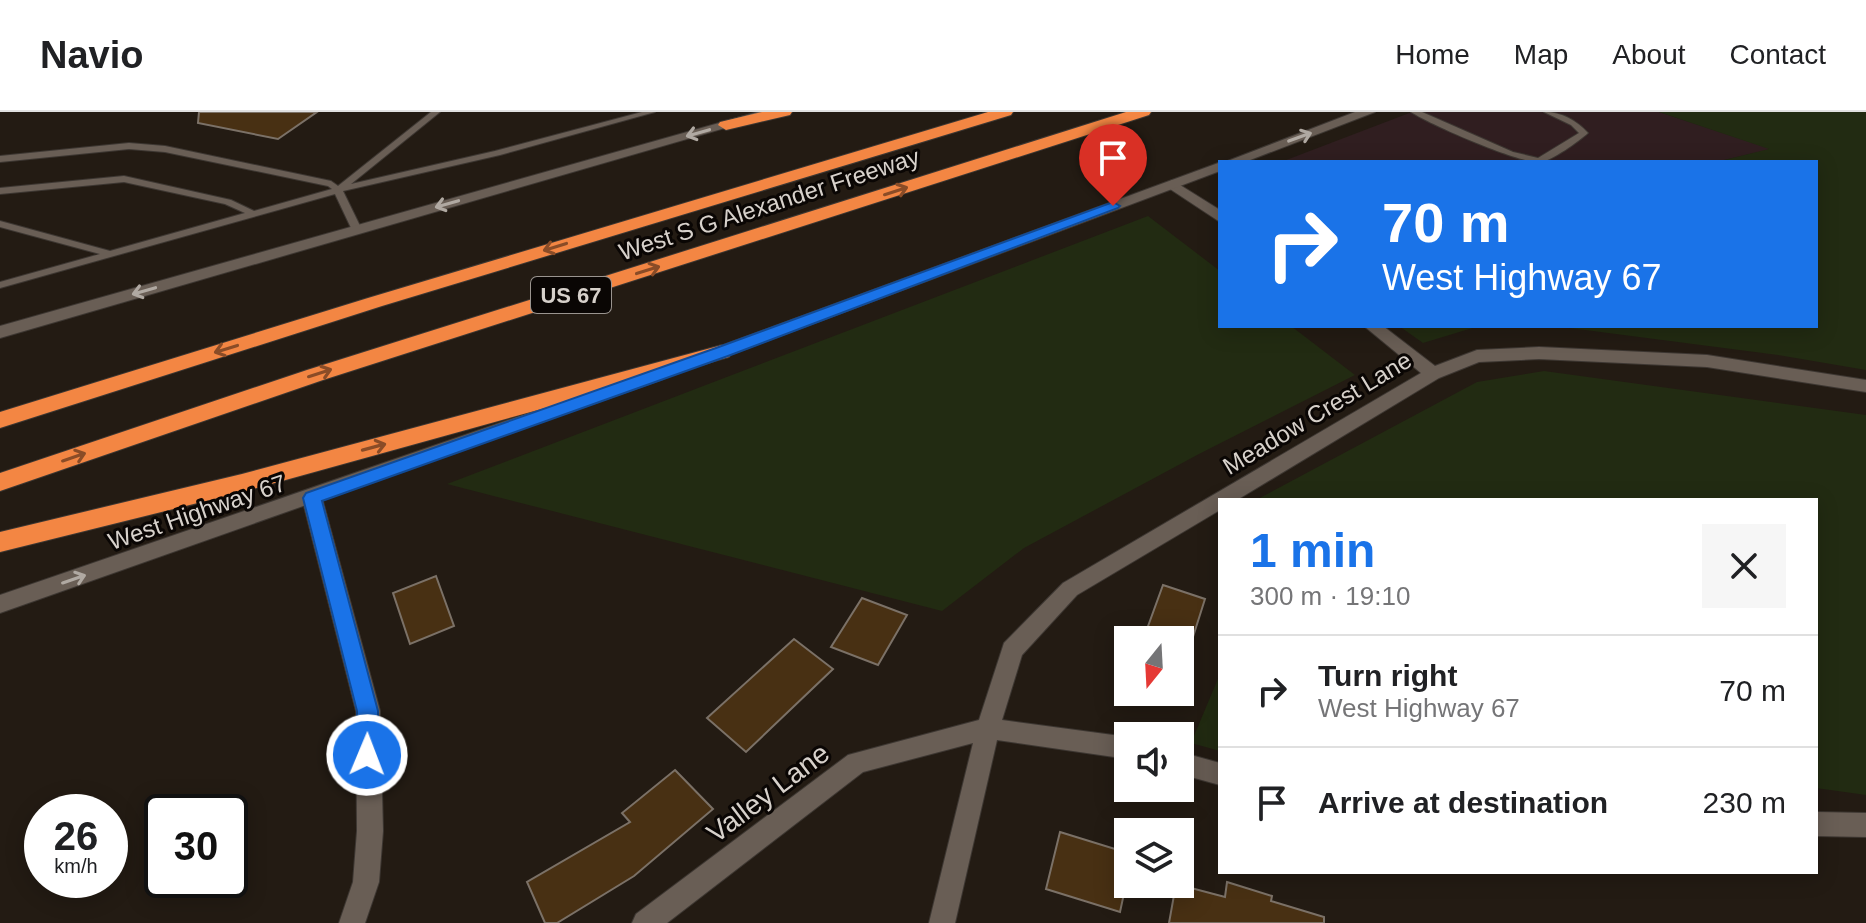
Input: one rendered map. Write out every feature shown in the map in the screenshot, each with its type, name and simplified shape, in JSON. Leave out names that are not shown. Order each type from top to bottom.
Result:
[{"type":"highway","points":[[726,125],[784,112]]},
{"type":"highway","name":"West S G Alexander Freeway","points":[[0,420],[375,302],[1005,112]]},
{"type":"highway","name":"West S G Alexander Freeway","points":[[0,482],[315,375],[1143,112]]},
{"type":"highway","points":[[0,542],[242,483],[722,352]]},
{"type":"main road","points":[[0,332],[773,112]]},
{"type":"main road","points":[[1237,160],[1368,112]]},
{"type":"main road","name":"West Highway 67","points":[[0,604],[312,498],[722,352],[1218,167]]},
{"type":"main road","points":[[1172,184],[1218,216]]},
{"type":"main road","points":[[1375,328],[1433,374]]},
{"type":"main road","name":"Meadow Crest Lane","points":[[1224,498],[1433,374],[1477,356],[1554,353],[1707,361],[1866,386]]},
{"type":"main road","points":[[312,498],[368,711],[370,831],[366,882],[352,923]]},
{"type":"main road","name":"Meadow Crest Lane","points":[[942,923],[988,728],[1012,650],[1070,589],[1218,502]]},
{"type":"main road","points":[[988,728],[1114,746]]},
{"type":"main road","name":"Valley Lane","points":[[645,923],[856,763],[988,728]]},
{"type":"main road","points":[[1194,767],[1218,773]]},
{"type":"main road","points":[[1818,824],[1866,825]]},
{"type":"lane","points":[[338,190],[436,112]]},
{"type":"lane","points":[[0,285],[338,190],[497,153],[651,112]]},
{"type":"lane","points":[[1415,112],[1510,154],[1535,160]]},
{"type":"lane","points":[[1541,160],[1584,133],[1574,123],[1548,112]]},
{"type":"lane","points":[[0,159],[129,146],[165,149],[331,184],[338,190],[357,230]]},
{"type":"lane","points":[[0,191],[124,179],[228,202],[254,214]]},
{"type":"lane","points":[[0,224],[110,254]]},
{"type":"shaded area","points":[[1412,112],[1659,112],[1771,149],[1724,160],[1286,160]]},
{"type":"green space","points":[[1659,112],[1866,112],[1866,370],[1778,355],[1570,328],[1818,328],[1818,160],[1724,160],[1769,149]]},
{"type":"green space","points":[[1148,216],[1218,269],[1218,328],[1294,328],[1355,375],[1024,548],[942,611],[447,484]]},
{"type":"green space","points":[[1402,328],[1472,328],[1423,343]]},
{"type":"green space","points":[[1544,371],[1866,415],[1866,795],[1818,788],[1818,498],[1260,498],[1477,382]]},
{"type":"green space","points":[[1218,679],[1218,750],[1194,744],[1194,736]]},
{"type":"building","points":[[199,112],[317,112],[278,139],[198,123]]},
{"type":"building","points":[[436,576],[454,626],[410,644],[393,593]]},
{"type":"building","points":[[1163,585],[1205,599],[1194,634],[1194,626],[1148,626]]},
{"type":"building","points":[[862,598],[907,615],[878,665],[831,647]]},
{"type":"building","points":[[794,639],[833,669],[746,752],[707,718]]},
{"type":"building","points":[[675,770],[713,809],[634,876],[557,923],[545,923],[527,882],[630,822],[622,813]]},
{"type":"building","points":[[1060,832],[1114,849],[1114,898],[1123,898],[1120,912],[1046,889]]},
{"type":"building","points":[[1227,882],[1272,896],[1271,901],[1324,917],[1324,923],[1169,923],[1173,898],[1194,898],[1194,889],[1225,897]]},
{"type":"route","points":[[367,755],[368,711],[312,498],[722,352],[1113,206]]}]
